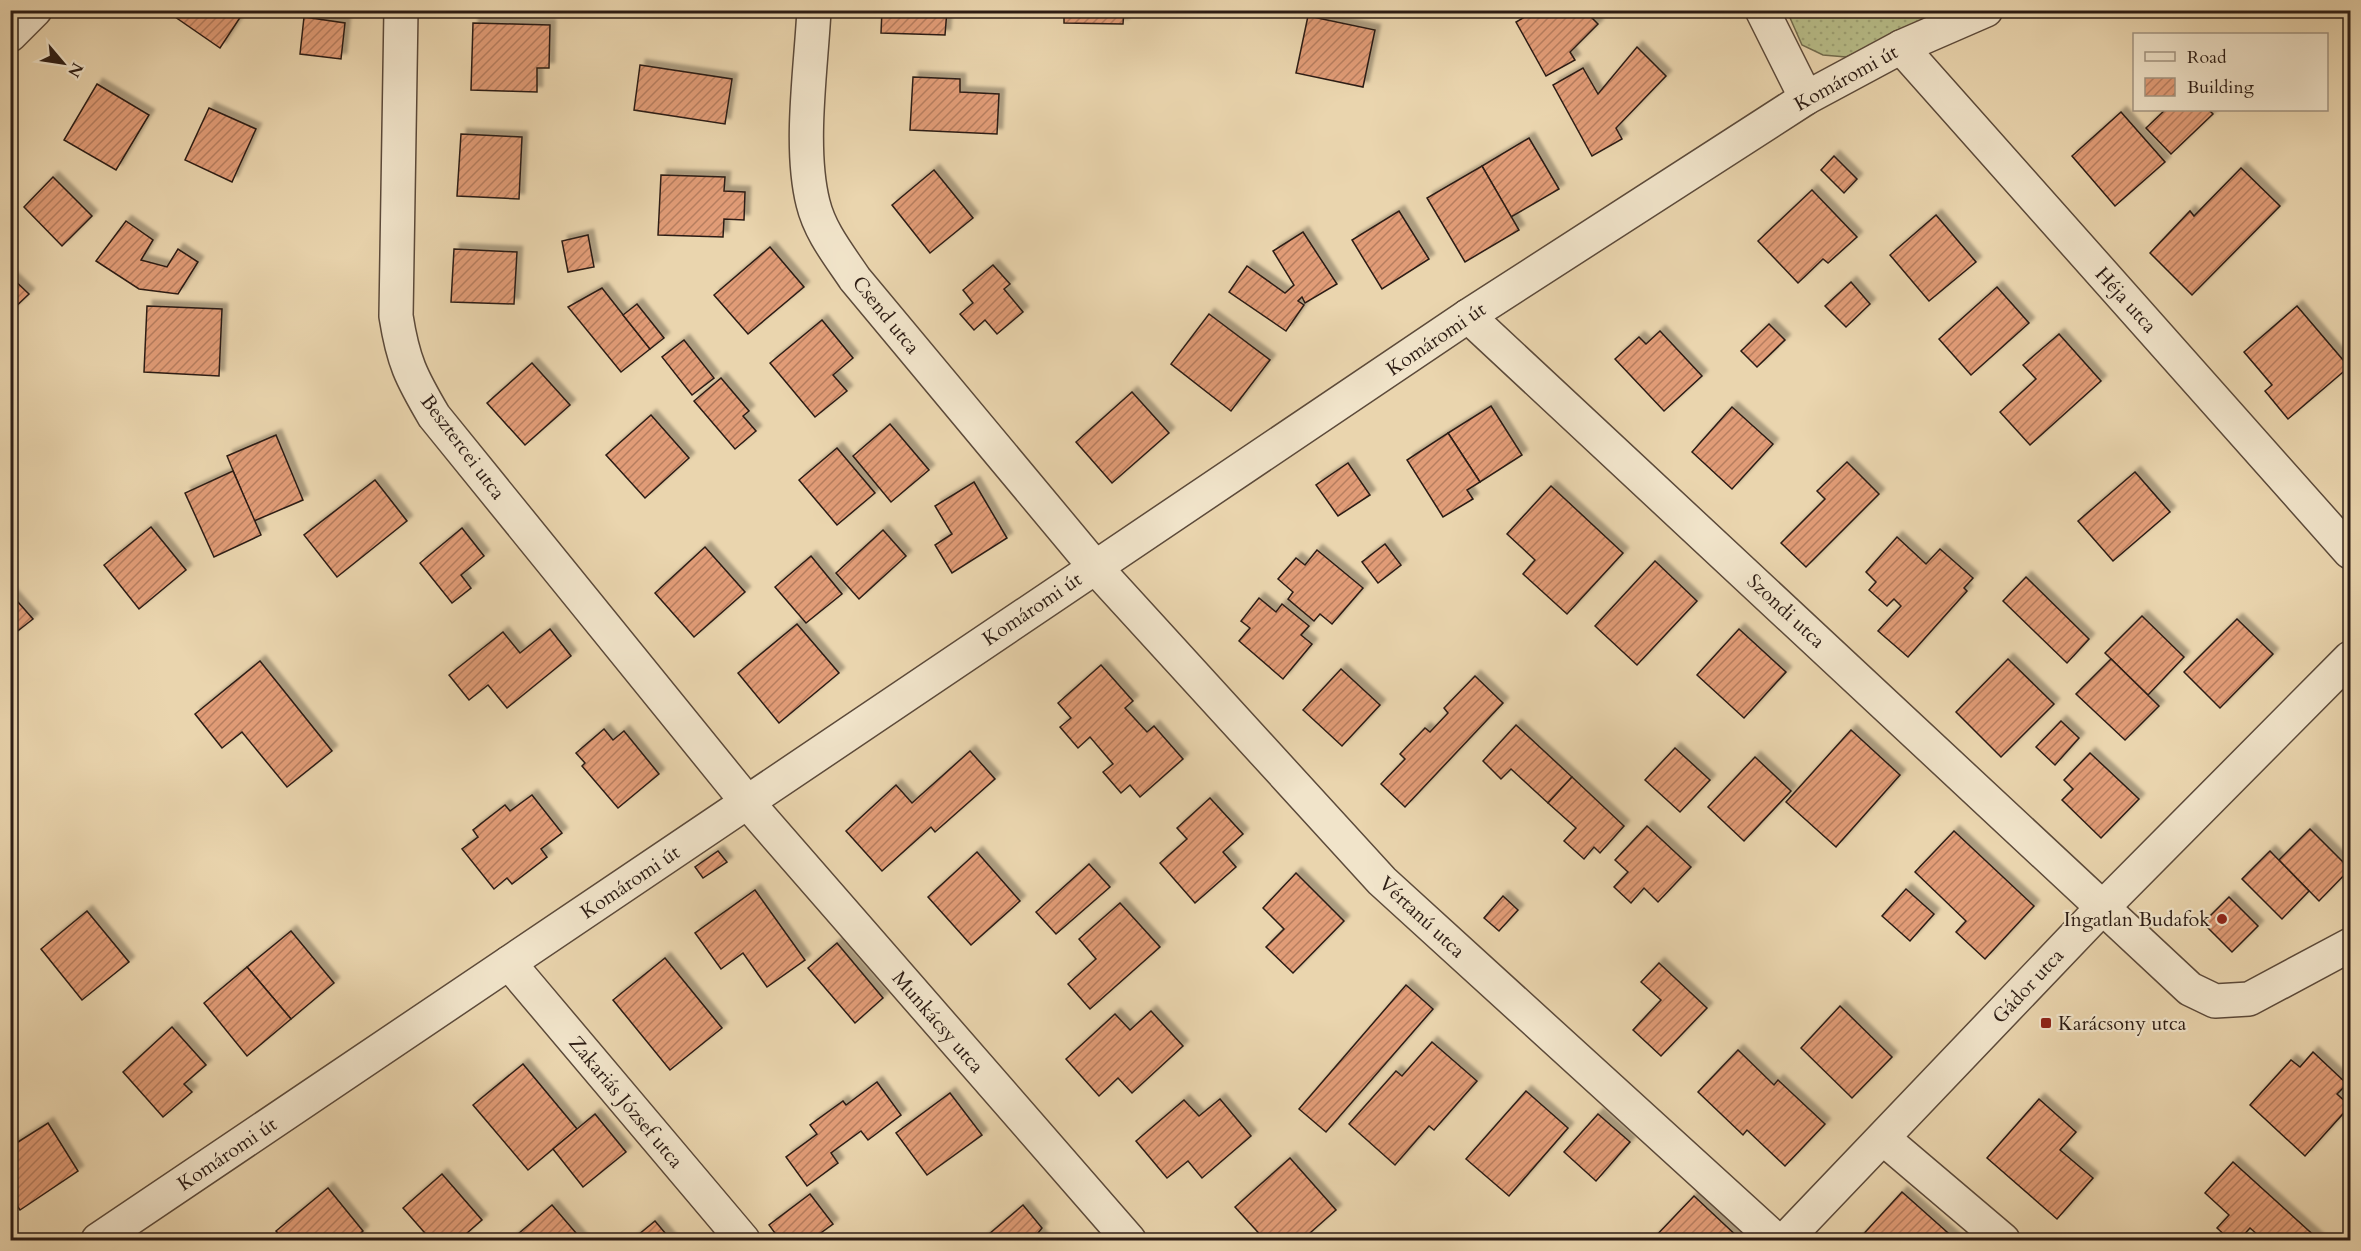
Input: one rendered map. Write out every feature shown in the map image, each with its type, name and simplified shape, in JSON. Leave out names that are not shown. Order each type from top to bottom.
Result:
[{"type":"street","points":[[10,35],[35,10]]},
{"type":"street","name":"Besztercei utca","points":[[401,10],[396,316],[402,355],[415,384],[434,416],[748,803]]},
{"type":"street","name":"Csend utca","points":[[814,10],[807,164],[813,204],[826,237],[855,279],[1095,567]]},
{"type":"street","points":[[1762,10],[1806,98]]},
{"type":"street","name":"Komáromi út","points":[[98,1240],[1468,316],[1806,98],[1901,47],[1986,10]]},
{"type":"street","name":"Héja utca","points":[[1901,47],[2350,552]]},
{"type":"street","name":"Szondi utca","points":[[1468,316],[2190,989],[2215,1001],[2249,999],[2350,945]]},
{"type":"street","name":"Vértanú utca","points":[[1095,567],[1382,881],[1776,1240]]},
{"type":"street","name":"Gádor utca","points":[[1785,1240],[1884,1139],[2103,907],[2350,658]]},
{"type":"street","name":"Munkácsy utca","points":[[748,803],[1129,1240]]},
{"type":"street","name":"Zakariás József utca","points":[[508,963],[743,1240]]},
{"type":"street","points":[[1884,1139],[2003,1240]]},
{"type":"green space","points":[[1787,11],[1949,11],[1846,57],[1823,55],[1802,45]]},
{"type":"building","points":[[165,10],[245,10],[220,48]]},
{"type":"building","points":[[693,10],[761,10],[761,14]]},
{"type":"building","points":[[882,10],[947,10],[945,35],[881,33]]},
{"type":"building","points":[[1064,10],[1124,10],[1123,24],[1064,23]]},
{"type":"building","points":[[1537,10],[1547,10],[1551,17],[1557,10],[1584,10],[1598,24],[1570,52],[1575,60],[1546,76],[1516,22]]},
{"type":"building","points":[[1308,16],[1375,30],[1363,87],[1296,73]]},
{"type":"building","points":[[304,17],[345,23],[341,59],[300,54]]},
{"type":"building","points":[[473,23],[550,25],[549,68],[537,68],[537,92],[471,90]]},
{"type":"building","points":[[1637,47],[1666,76],[1616,128],[1622,139],[1592,156],[1553,85],[1583,68],[1598,94]]},
{"type":"building","points":[[640,65],[732,79],[725,124],[634,110]]},
{"type":"building","points":[[913,77],[960,79],[960,92],[999,94],[997,134],[910,130]]},
{"type":"building","points":[[97,84],[149,115],[116,170],[64,140]]},
{"type":"building","points":[[209,108],[256,129],[232,182],[185,160]]},
{"type":"building","points":[[2164,111],[2210,111],[2213,114],[2171,154],[2146,128]]},
{"type":"building","points":[[2121,112],[2165,162],[2115,206],[2072,156]]},
{"type":"building","points":[[461,134],[522,137],[519,199],[457,196]]},
{"type":"building","points":[[1529,138],[1559,189],[1511,217],[1482,166]]},
{"type":"building","points":[[1834,156],[1857,179],[1844,193],[1821,170]]},
{"type":"building","points":[[1482,166],[1519,230],[1465,262],[1427,198]]},
{"type":"building","points":[[2241,168],[2280,206],[2192,295],[2150,253],[2190,211],[2194,216]]},
{"type":"building","points":[[934,170],[973,218],[930,253],[892,205]]},
{"type":"building","points":[[661,175],[725,177],[724,191],[745,192],[744,220],[724,219],[723,237],[658,235]]},
{"type":"building","points":[[53,177],[92,216],[62,246],[24,207]]},
{"type":"building","points":[[1812,190],[1857,237],[1828,263],[1823,259],[1798,283],[1758,241]]},
{"type":"building","points":[[1399,211],[1429,259],[1382,289],[1352,240]]},
{"type":"building","points":[[1936,215],[1976,262],[1929,301],[1890,255]]},
{"type":"building","points":[[126,221],[153,240],[141,260],[167,267],[178,249],[198,262],[178,294],[139,289],[96,261]]},
{"type":"building","points":[[1303,232],[1337,284],[1305,303],[1302,297],[1298,301],[1304,305],[1286,331],[1229,292],[1247,266],[1285,293],[1294,285],[1273,251]]},
{"type":"building","points":[[588,235],[594,267],[568,272],[562,241]]},
{"type":"building","points":[[770,247],[804,287],[748,334],[714,295]]},
{"type":"building","points":[[454,249],[517,252],[514,304],[451,302]]},
{"type":"building","points":[[993,265],[1010,284],[1004,289],[1023,312],[997,334],[985,320],[974,330],[960,314],[973,303],[963,290]]},
{"type":"building","points":[[10,276],[29,294],[10,312]]},
{"type":"building","points":[[1851,282],[1870,304],[1846,327],[1825,306]]},
{"type":"building","points":[[1997,287],[2029,323],[1971,375],[1939,339]]},
{"type":"building","points":[[602,288],[650,349],[621,372],[568,307]]},
{"type":"building","points":[[637,304],[664,338],[650,349],[623,315]]},
{"type":"building","points":[[147,306],[222,309],[219,376],[144,372]]},
{"type":"building","points":[[2297,306],[2349,367],[2288,419],[2265,391],[2272,385],[2244,352]]},
{"type":"building","points":[[1209,314],[1270,360],[1231,411],[1171,364]]},
{"type":"building","points":[[822,320],[853,358],[833,375],[847,391],[815,417],[770,363]]},
{"type":"building","points":[[1769,324],[1785,340],[1757,367],[1741,351]]},
{"type":"building","points":[[1660,331],[1702,376],[1664,411],[1615,359],[1639,337],[1646,344]]},
{"type":"building","points":[[2059,334],[2101,381],[2030,445],[2000,412],[2036,379],[2023,365]]},
{"type":"building","points":[[684,340],[714,378],[692,395],[662,357]]},
{"type":"building","points":[[532,363],[570,405],[525,445],[487,403]]},
{"type":"building","points":[[721,378],[749,411],[743,416],[756,431],[735,449],[694,401]]},
{"type":"building","points":[[1132,392],[1169,433],[1112,483],[1076,442]]},
{"type":"building","points":[[1491,406],[1522,455],[1480,482],[1448,433]]},
{"type":"building","points":[[1732,407],[1773,444],[1732,489],[1692,452]]},
{"type":"building","points":[[651,415],[689,458],[645,498],[606,455]]},
{"type":"building","points":[[890,424],[929,470],[891,502],[853,456]]},
{"type":"building","points":[[1448,433],[1480,482],[1467,490],[1473,499],[1443,517],[1407,460]]},
{"type":"building","points":[[276,435],[303,500],[254,521],[227,456]]},
{"type":"building","points":[[837,448],[875,493],[837,525],[799,480]]},
{"type":"building","points":[[1847,462],[1879,494],[1806,567],[1781,543],[1825,499],[1817,491]]},
{"type":"building","points":[[1348,463],[1370,495],[1338,516],[1316,485]]},
{"type":"building","points":[[233,471],[261,535],[214,557],[185,493]]},
{"type":"building","points":[[2135,472],[2170,512],[2113,561],[2078,521]]},
{"type":"building","points":[[375,480],[407,521],[337,577],[304,535]]},
{"type":"building","points":[[974,482],[1007,538],[952,573],[935,545],[952,534],[935,506]]},
{"type":"building","points":[[1551,486],[1623,553],[1567,614],[1523,574],[1535,560],[1507,534]]},
{"type":"building","points":[[151,527],[186,570],[139,609],[104,565]]},
{"type":"building","points":[[462,528],[484,556],[461,575],[471,588],[452,603],[420,563]]},
{"type":"building","points":[[883,530],[906,556],[859,599],[836,573]]},
{"type":"building","points":[[1897,537],[1926,564],[1940,549],[1973,578],[1964,588],[1967,591],[1908,657],[1878,631],[1901,606],[1894,599],[1887,606],[1869,590],[1876,582],[1866,572]]},
{"type":"building","points":[[1385,544],[1401,565],[1378,583],[1362,562]]},
{"type":"building","points":[[705,547],[745,592],[694,637],[655,593]]},
{"type":"building","points":[[1317,550],[1363,588],[1332,624],[1320,614],[1314,621],[1288,599],[1293,592],[1278,579],[1296,558],[1305,565]]},
{"type":"building","points":[[811,556],[842,594],[806,623],[775,587]]},
{"type":"building","points":[[1655,561],[1697,601],[1637,665],[1595,626]]},
{"type":"building","points":[[2026,577],[2089,639],[2067,663],[2003,601]]},
{"type":"building","points":[[10,593],[33,619],[10,637]]},
{"type":"building","points":[[1259,598],[1276,612],[1282,604],[1309,626],[1301,635],[1312,644],[1283,679],[1239,641],[1250,628],[1241,621]]},
{"type":"building","points":[[2142,616],[2184,657],[2148,695],[2105,653]]},
{"type":"building","points":[[2237,619],[2273,654],[2220,708],[2184,672]]},
{"type":"building","points":[[797,624],[839,673],[779,723],[738,673]]},
{"type":"building","points":[[550,629],[571,656],[507,708],[488,685],[469,700],[449,675],[503,632],[520,653]]},
{"type":"building","points":[[1739,629],[1786,672],[1744,718],[1697,675]]},
{"type":"building","points":[[2008,659],[2054,704],[2001,757],[1956,712]]},
{"type":"building","points":[[2111,659],[2159,706],[2125,740],[2076,694]]},
{"type":"building","points":[[260,661],[332,751],[287,787],[242,732],[222,748],[195,714]]},
{"type":"building","points":[[1101,665],[1133,701],[1125,708],[1147,732],[1154,726],[1183,759],[1140,797],[1130,785],[1121,793],[1103,772],[1113,764],[1090,737],[1078,748],[1060,727],[1071,718],[1058,703]]},
{"type":"building","points":[[1341,669],[1380,705],[1342,746],[1303,710]]},
{"type":"building","points":[[1475,676],[1503,703],[1405,807],[1381,784],[1405,759],[1400,754],[1425,728],[1430,732],[1448,713],[1444,708]]},
{"type":"building","points":[[2061,721],[2079,738],[2055,765],[2036,747]]},
{"type":"building","points":[[1516,725],[1572,777],[1548,803],[1511,769],[1501,779],[1483,761]]},
{"type":"building","points":[[604,729],[613,740],[624,731],[659,774],[618,808],[582,766],[585,763],[576,753]]},
{"type":"building","points":[[1851,730],[1900,775],[1836,847],[1786,802]]},
{"type":"building","points":[[1675,748],[1710,780],[1680,812],[1645,780]]},
{"type":"building","points":[[970,751],[995,779],[935,832],[931,827],[882,871],[846,831],[896,785],[912,803]]},
{"type":"building","points":[[2090,753],[2139,799],[2101,838],[2062,800],[2073,789],[2064,780]]},
{"type":"building","points":[[1755,757],[1791,791],[1744,841],[1708,807]]},
{"type":"building","points":[[1572,777],[1624,826],[1600,853],[1594,847],[1584,859],[1564,841],[1576,828],[1548,803]]},
{"type":"building","points":[[532,795],[562,833],[541,849],[547,857],[512,884],[507,878],[494,889],[462,849],[478,837],[473,830],[505,805],[510,811]]},
{"type":"building","points":[[1210,798],[1243,834],[1223,852],[1236,867],[1195,903],[1160,863],[1187,839],[1177,828]]},
{"type":"building","points":[[1647,826],[1691,867],[1658,902],[1644,888],[1631,903],[1614,887],[1628,872],[1615,860]]},
{"type":"building","points":[[2310,829],[2350,869],[2319,901],[2279,860]]},
{"type":"building","points":[[1954,831],[2034,906],[1985,959],[1956,932],[1966,921],[1915,872]]},
{"type":"building","points":[[718,851],[727,862],[703,878],[695,867]]},
{"type":"building","points":[[2270,851],[2309,891],[2282,919],[2242,879]]},
{"type":"building","points":[[977,852],[1020,901],[971,945],[928,897]]},
{"type":"building","points":[[1089,864],[1110,887],[1056,934],[1036,912]]},
{"type":"building","points":[[1296,873],[1344,921],[1293,973],[1266,947],[1284,929],[1263,908]]},
{"type":"building","points":[[1906,889],[1934,914],[1910,941],[1882,916]]},
{"type":"building","points":[[755,890],[805,960],[767,987],[743,953],[721,969],[695,933]]},
{"type":"building","points":[[1503,896],[1518,910],[1499,931],[1484,918]]},
{"type":"building","points":[[2229,897],[2258,926],[2232,952],[2203,923]]},
{"type":"building","points":[[1120,903],[1160,947],[1090,1009],[1068,984],[1096,959],[1079,939]]},
{"type":"building","points":[[87,911],[129,962],[82,1000],[41,949]]},
{"type":"building","points":[[291,931],[334,983],[291,1019],[247,967]]},
{"type":"building","points":[[837,943],[883,998],[855,1023],[808,968]]},
{"type":"building","points":[[665,958],[722,1028],[670,1070],[613,1000]]},
{"type":"building","points":[[1659,963],[1707,1008],[1661,1056],[1633,1030],[1661,1000],[1641,982]]},
{"type":"building","points":[[247,967],[291,1019],[247,1056],[204,1003]]},
{"type":"building","points":[[1406,985],[1433,1009],[1326,1132],[1299,1109]]},
{"type":"building","points":[[1840,1006],[1892,1057],[1852,1098],[1801,1048]]},
{"type":"building","points":[[1151,1011],[1183,1046],[1132,1093],[1118,1078],[1099,1096],[1066,1059],[1115,1014],[1130,1030]]},
{"type":"building","points":[[172,1027],[206,1065],[184,1084],[192,1092],[163,1117],[123,1072]]},
{"type":"building","points":[[1432,1042],[1477,1081],[1434,1130],[1429,1126],[1395,1165],[1349,1124],[1396,1071],[1402,1076]]},
{"type":"building","points":[[1738,1050],[1774,1085],[1778,1080],[1825,1124],[1785,1166],[1747,1130],[1743,1135],[1698,1092]]},
{"type":"building","points":[[2313,1052],[2347,1084],[2337,1094],[2350,1106],[2305,1156],[2250,1105],[2291,1060],[2300,1067]]},
{"type":"building","points":[[523,1064],[577,1129],[528,1170],[473,1105]]},
{"type":"building","points":[[877,1082],[901,1115],[868,1140],[861,1131],[831,1153],[838,1163],[807,1186],[786,1157],[817,1134],[810,1125],[843,1101],[846,1105]]},
{"type":"building","points":[[1526,1091],[1568,1128],[1509,1196],[1466,1159]]},
{"type":"building","points":[[950,1093],[982,1135],[927,1175],[896,1133]]},
{"type":"building","points":[[1220,1099],[1251,1136],[1202,1178],[1188,1161],[1167,1178],[1136,1141],[1184,1100],[1199,1116]]},
{"type":"building","points":[[2039,1099],[2076,1132],[2060,1150],[2093,1178],[2057,1219],[1987,1158]]},
{"type":"building","points":[[595,1114],[626,1152],[583,1187],[553,1149]]},
{"type":"building","points":[[1598,1114],[1630,1142],[1596,1181],[1564,1152]]},
{"type":"building","points":[[48,1123],[78,1171],[20,1210],[10,1195],[10,1147]]},
{"type":"building","points":[[1290,1158],[1336,1210],[1302,1240],[1265,1240],[1235,1207]]},
{"type":"building","points":[[2233,1162],[2319,1240],[2256,1240],[2259,1236],[2250,1228],[2239,1240],[2230,1240],[2217,1228],[2229,1215],[2205,1193]]},
{"type":"building","points":[[442,1174],[482,1220],[459,1240],[431,1240],[403,1208]]},
{"type":"building","points":[[328,1188],[363,1231],[357,1237],[360,1240],[284,1240],[276,1231]]},
{"type":"building","points":[[1902,1192],[1956,1240],[1858,1240]]},
{"type":"building","points":[[810,1194],[833,1224],[811,1240],[780,1240],[769,1225]]},
{"type":"building","points":[[1694,1196],[1741,1240],[1652,1240]]},
{"type":"building","points":[[552,1205],[582,1240],[511,1240]]},
{"type":"building","points":[[1023,1205],[1042,1228],[1038,1233],[1044,1240],[982,1240]]},
{"type":"building","points":[[655,1221],[671,1240],[632,1240]]},
{"type":"place","name":"Ingatlan Budafok","points":[[2222,919]]},
{"type":"place","name":"Karácsony utca","points":[[2046,1023]]}]
